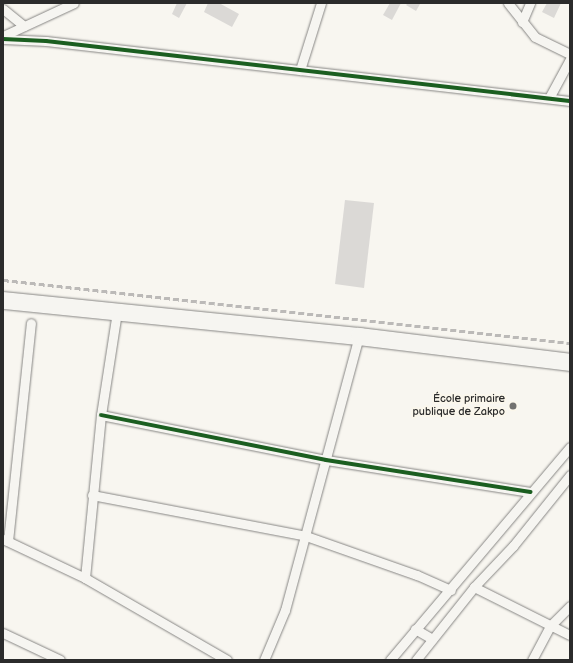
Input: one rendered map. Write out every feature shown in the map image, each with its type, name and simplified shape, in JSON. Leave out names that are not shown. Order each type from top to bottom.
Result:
[{"type":"highway","points":[[3,300],[359,336],[570,362]]},
{"type":"street","points":[[3,38],[24,26],[74,3]]},
{"type":"street","points":[[300,70],[321,3]]},
{"type":"street","points":[[508,3],[535,38],[570,54]]},
{"type":"street","points":[[522,22],[530,3]]},
{"type":"street","points":[[3,9],[24,26]]},
{"type":"street","points":[[3,38],[46,41],[570,101]]},
{"type":"street","points":[[550,98],[570,59]]},
{"type":"street","points":[[85,578],[101,415],[117,312]]},
{"type":"street","points":[[31,323],[5,540],[85,578],[227,660]]},
{"type":"street","points":[[264,660],[285,610],[359,336]]},
{"type":"street","points":[[101,415],[326,460],[531,492]]},
{"type":"street","points":[[390,660],[415,629],[451,590],[570,447]]},
{"type":"street","points":[[416,660],[474,587],[513,546],[570,474]]},
{"type":"street","points":[[92,495],[306,536],[417,575],[451,590]]},
{"type":"street","points":[[474,587],[570,635]]},
{"type":"street","points":[[532,660],[551,625],[570,606]]},
{"type":"street","points":[[415,629],[432,639]]},
{"type":"street","points":[[3,633],[60,660]]},
{"type":"building","points":[[177,3],[187,3],[179,18],[172,14]]},
{"type":"building","points":[[208,3],[219,3],[239,14],[232,27],[204,12]]},
{"type":"building","points":[[390,3],[401,3],[392,20],[383,15]]},
{"type":"building","points":[[408,3],[420,4],[416,11],[406,5]]},
{"type":"building","points":[[547,3],[561,3],[554,18],[542,12]]},
{"type":"building","points":[[345,200],[374,203],[364,288],[335,284]]},
{"type":"railway","points":[[3,280],[570,343]]},
{"type":"cycle path","points":[[3,39],[46,41],[570,101]]},
{"type":"cycle path","points":[[101,415],[326,460],[531,492]]},
{"type":"place","name":"École primaire publique de Zakpo","points":[[513,406]]}]
